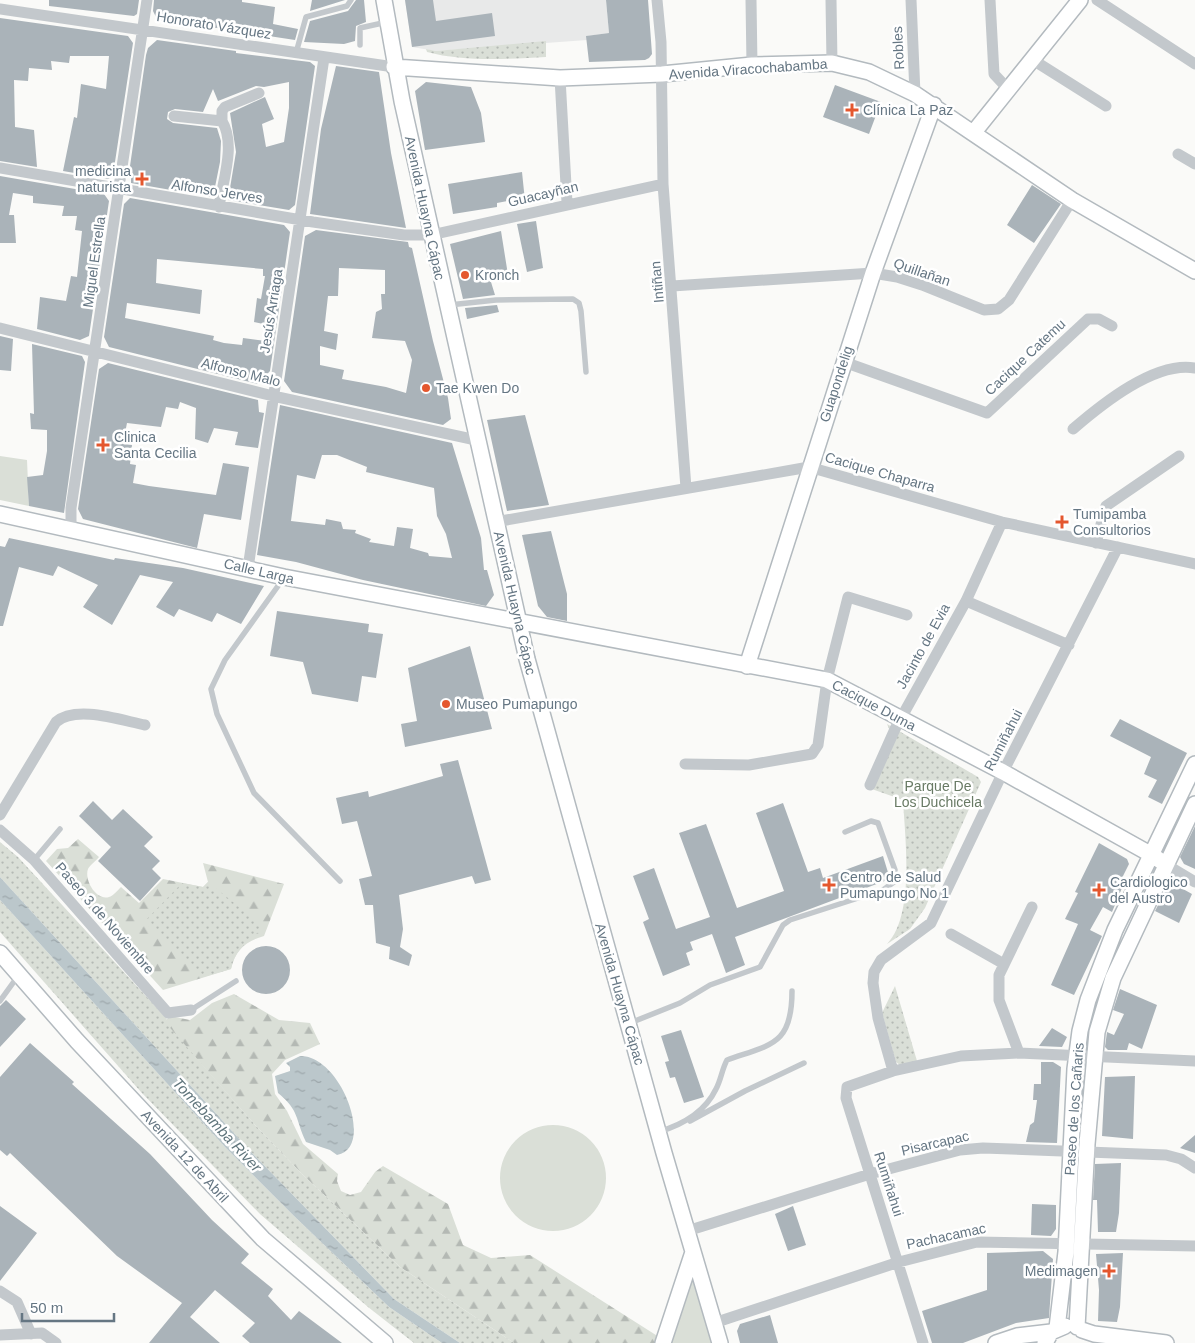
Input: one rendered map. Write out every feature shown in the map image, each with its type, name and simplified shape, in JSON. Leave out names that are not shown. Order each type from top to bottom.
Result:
[{"type":"street","name":"Miguel Estrella","points":[[71,528],[71,508],[148,0]]},
{"type":"street","name":"Avenida Huayna Cápac","points":[[384,0],[394,67],[476,440],[519,623],[658,1132],[720,1343]]},
{"type":"street","name":"Intiñan","points":[[658,0],[662,74],[663,184],[686,488]]},
{"type":"street","points":[[751,0],[752,65]]},
{"type":"street","points":[[831,0],[832,62]]},
{"type":"street","name":"Robles","points":[[911,0],[915,94]]},
{"type":"street","points":[[990,0],[994,74],[1008,89]]},
{"type":"street","points":[[974,132],[1080,0]]},
{"type":"street","points":[[1097,0],[1195,64]]},
{"type":"street","name":"Honorato Vázquez","points":[[0,9],[143,28],[324,58],[394,67]]},
{"type":"street","name":"Jesús Arriaga","points":[[248,568],[324,58]]},
{"type":"street","points":[[1033,60],[1106,106]]},
{"type":"street","name":"Avenida Viracochabamba","points":[[394,67],[560,78],[662,74],[752,65],[832,62],[870,72],[915,94],[974,132],[1072,200],[1195,271]]},
{"type":"street","points":[[560,78],[567,204]]},
{"type":"street","points":[[220,206],[229,141],[227,129],[222,120],[222,111],[225,107],[259,93]]},
{"type":"street","name":"Guapondelig","points":[[747,666],[809,467],[873,272],[934,105]]},
{"type":"street","points":[[174,116],[222,120]]},
{"type":"street","points":[[1178,154],[1195,164]]},
{"type":"street","name":"Alfonso Jerves","points":[[0,168],[300,220],[404,235],[431,235]]},
{"type":"street","name":"Guacayñan","points":[[431,235],[663,184]]},
{"type":"street","name":"Quillañan","points":[[672,286],[873,272],[922,285],[984,310],[998,309],[1009,300],[1072,200]]},
{"type":"street","name":"Cacique Catemu","points":[[844,362],[987,413],[1088,319],[1099,318],[1112,326]]},
{"type":"street","name":"Alfonso Malo","points":[[0,328],[273,396],[476,440]]},
{"type":"street","points":[[1073,429],[1108,399],[1167,368],[1181,366],[1195,368]]},
{"type":"street","points":[[1096,543],[1106,506],[1179,456]]},
{"type":"street","name":"Cacique Chaparra","points":[[495,522],[809,467],[1002,522],[1195,564]]},
{"type":"street","name":"Calle Larga","points":[[0,514],[71,528],[284,577],[519,623]]},
{"type":"street","name":"Jacinto de Evia","points":[[870,785],[900,719],[966,601],[1002,522]]},
{"type":"street","name":"Rumiñahui","points":[[923,1343],[846,1098],[847,1087],[893,1071],[878,1018],[873,983],[874,972],[881,960],[931,923],[1003,772],[1118,548]]},
{"type":"street","points":[[685,764],[749,765],[812,754],[818,745],[826,680],[848,597],[907,615]]},
{"type":"street","points":[[966,601],[1069,645]]},
{"type":"street","name":"Cacique Duma","points":[[519,623],[826,680],[1003,772],[1152,855],[1195,882]]},
{"type":"street","points":[[0,815],[56,722],[64,716],[76,713],[144,724]]},
{"type":"street","name":"Paseo de los Cañaris","points":[[1083,1333],[1076,1056],[1086,1007],[1098,972],[1195,764]]},
{"type":"street","name":"Paseo de los Cañaris","points":[[1051,1334],[1093,1056],[1102,1009],[1113,978],[1165,864],[1195,804]]},
{"type":"street","name":"Paseo 3 de Noviembre","points":[[0,830],[34,860],[168,1014],[191,1010]]},
{"type":"street","points":[[1019,1053],[999,1000],[999,975],[1032,907]]},
{"type":"street","points":[[951,934],[1004,964]]},
{"type":"street","name":"Avenida 12 de Abril","points":[[0,953],[77,1041],[263,1239],[385,1343]]},
{"type":"street","points":[[893,1071],[961,1056],[1019,1053],[1195,1061]]},
{"type":"street","name":"Pisarcapac","points":[[687,1231],[870,1174],[960,1150],[983,1148],[1166,1155],[1181,1158],[1195,1168]]},
{"type":"street","name":"Pachacamac","points":[[714,1323],[899,1262],[977,1242],[1195,1246]]},
{"type":"street","points":[[663,1343],[693,1252]]},
{"type":"street","points":[[0,1291],[17,1302],[32,1334]]},
{"type":"street","points":[[996,1343],[1017,1336],[1051,1334],[1063,1326],[1083,1333],[1166,1343]]},
{"type":"street","points":[[0,1335],[42,1333],[56,1343]]},
{"type":"lane","points":[[296,53],[306,17],[346,6],[351,0]]},
{"type":"lane","points":[[360,45],[360,28],[387,22]]},
{"type":"lane","points":[[447,306],[496,300],[573,299],[579,303],[581,311],[586,372]]},
{"type":"lane","points":[[284,577],[225,660],[211,689],[217,714],[254,793],[340,881]]},
{"type":"lane","points":[[628,1024],[680,1003],[710,985],[760,966],[783,925],[790,920],[883,890],[894,882],[895,870],[878,823],[871,821],[845,832]]},
{"type":"lane","points":[[34,860],[60,829]]},
{"type":"lane","points":[[0,1001],[20,975]]},
{"type":"lane","points":[[191,1010],[236,981]]},
{"type":"lane","points":[[686,1122],[716,1089],[727,1060],[771,1044],[780,1037],[792,1014],[792,991]]},
{"type":"lane","points":[[658,1132],[686,1122],[804,1063]]},
{"type":"shaded area","points":[[405,0],[606,0],[609,33],[587,36],[587,40],[436,51],[412,47]]},
{"type":"green space","points":[[546,41],[546,57],[471,59],[427,52],[426,49],[436,51]]},
{"type":"green space","points":[[0,456],[27,460],[29,506],[0,500]]},
{"type":"green space","name":"Parque De Los Duchicela","points":[[887,724],[978,777],[981,782],[925,908],[910,929],[887,944],[896,931],[902,915],[905,896],[906,855],[903,800],[866,787],[890,731]]},
{"type":"green space","points":[[78,839],[99,857],[90,866],[87,874],[92,889],[104,897],[109,897],[121,887],[139,903],[163,879],[203,887],[208,882],[203,863],[284,884],[264,936],[242,947],[235,957],[231,969],[163,990],[46,861],[57,849],[68,848]]},
{"type":"green space","points":[[0,842],[18,857],[167,1019],[165,1022],[256,1126],[301,1173],[400,1267],[514,1343],[460,1343],[394,1299],[253,1154],[0,877]]},
{"type":"green space","points":[[208,882],[264,927],[240,950],[231,969],[203,977],[144,922],[182,883],[203,887]]},
{"type":"green space","points":[[0,900],[225,1147],[389,1307],[442,1343],[414,1343],[368,1307],[260,1214],[141,1092],[0,932]]},
{"type":"green space","points":[[895,986],[917,1061],[900,1065],[896,1062],[882,1013]]},
{"type":"green space","points":[[234,994],[279,1020],[310,1023],[320,1044],[285,1060],[272,1074],[275,1094],[287,1111],[303,1144],[338,1174],[337,1181],[341,1191],[350,1195],[361,1192],[375,1172],[383,1166],[448,1204],[463,1245],[491,1258],[530,1255],[659,1337],[657,1343],[514,1343],[400,1267],[301,1173],[256,1126],[164,1022],[170,1016],[190,1020],[212,1003]]},
{"type":"green space","points":[[553,1125],[573,1129],[590,1141],[602,1158],[606,1178],[602,1198],[590,1215],[573,1227],[553,1231],[533,1227],[516,1215],[504,1198],[500,1178],[504,1158],[516,1141],[533,1129]]},
{"type":"green space","points":[[693,1271],[714,1343],[669,1343]]},
{"type":"water","name":"Tomebamba River","points":[[0,877],[253,1154],[394,1299],[460,1343],[442,1343],[389,1307],[225,1147],[0,900]]},
{"type":"water","points":[[300,1056],[315,1060],[329,1070],[340,1085],[348,1102],[353,1120],[353,1136],[348,1149],[337,1155],[330,1150],[306,1142],[294,1110],[278,1093],[275,1076],[290,1071],[290,1067],[286,1063]]},
{"type":"building","points":[[49,0],[139,0],[137,14],[134,16],[49,6]]},
{"type":"building","points":[[154,0],[242,0],[242,2],[275,7],[273,24],[298,29],[295,40],[204,26],[185,24],[185,28],[157,19],[153,11]]},
{"type":"building","points":[[312,0],[345,0],[310,11]]},
{"type":"building","points":[[356,0],[364,0],[366,22],[356,26],[355,41],[344,44],[304,42],[310,21],[348,11]]},
{"type":"building","points":[[405,0],[433,0],[436,21],[492,13],[495,36],[412,47]]},
{"type":"building","points":[[606,0],[648,0],[652,54],[649,58],[645,60],[589,62],[586,36],[609,33]]},
{"type":"building","points":[[0,18],[128,36],[133,43],[113,175],[109,179],[63,171],[74,117],[77,118],[81,84],[106,89],[109,56],[70,56],[69,63],[51,61],[52,70],[29,68],[28,81],[14,80],[15,127],[34,130],[37,167],[0,161]]},
{"type":"building","points":[[157,40],[236,51],[236,53],[310,62],[315,66],[295,205],[289,210],[228,200],[236,152],[230,113],[265,97],[274,119],[262,124],[266,147],[284,142],[289,108],[289,82],[264,87],[256,86],[218,101],[213,89],[203,112],[175,109],[168,112],[167,119],[173,123],[217,128],[221,141],[220,162],[214,192],[211,197],[131,183],[131,173],[129,173],[146,55],[148,48]]},
{"type":"building","points":[[336,66],[379,72],[391,153],[406,228],[310,214],[321,129]]},
{"type":"building","points":[[426,82],[471,87],[481,113],[485,142],[425,150],[415,91]]},
{"type":"building","name":"Clínica La Paz","points":[[835,85],[881,102],[869,134],[823,117]]},
{"type":"building","points":[[522,172],[525,201],[513,202],[513,200],[497,203],[497,207],[453,214],[448,184]]},
{"type":"building","points":[[0,176],[104,194],[109,201],[89,336],[80,340],[37,329],[40,297],[66,301],[71,276],[77,277],[82,231],[75,230],[77,216],[62,216],[64,206],[33,203],[33,196],[13,193],[9,215],[14,215],[16,243],[0,243]]},
{"type":"building","points":[[1032,185],[1061,204],[1034,243],[1007,225]]},
{"type":"building","points":[[130,198],[284,225],[290,232],[270,371],[258,384],[109,347],[104,337],[124,204]],"holes":[[[157,259],[263,269],[263,276],[265,276],[261,299],[257,298],[254,322],[268,325],[266,341],[243,338],[242,345],[224,343],[213,340],[214,336],[125,318],[127,303],[200,314],[202,290],[156,283]]]},
{"type":"building","points":[[536,221],[543,268],[527,272],[517,224]]},
{"type":"building","points":[[316,230],[408,242],[409,247],[412,248],[448,398],[451,419],[443,425],[292,392],[284,381],[305,236]],"holes":[[[339,268],[385,270],[385,294],[381,294],[382,309],[376,312],[372,338],[405,341],[412,360],[406,393],[386,387],[342,379],[344,370],[320,365],[320,346],[336,350],[338,334],[324,331],[328,296],[338,296]]]},
{"type":"building","points":[[501,231],[508,275],[491,282],[495,295],[463,299],[450,244]]},
{"type":"building","points":[[497,305],[499,312],[467,319],[465,308]]},
{"type":"building","points":[[0,336],[13,339],[11,371],[0,370]]},
{"type":"building","points":[[32,344],[82,356],[85,362],[64,513],[29,506],[27,477],[43,475],[47,451],[47,430],[31,429],[30,413],[34,414]]},
{"type":"building","points":[[108,363],[258,400],[259,412],[264,413],[258,448],[235,445],[238,432],[214,428],[208,443],[195,439],[196,408],[180,402],[178,409],[166,407],[161,427],[127,423],[123,443],[132,445],[130,464],[136,465],[133,483],[216,495],[223,463],[249,467],[241,520],[204,514],[197,548],[83,519],[78,509],[99,369]]},
{"type":"building","points":[[280,405],[452,443],[481,538],[484,570],[487,570],[494,595],[486,606],[363,580],[296,562],[257,555]],"holes":[[[322,455],[337,455],[367,467],[366,472],[434,488],[437,516],[446,534],[452,558],[429,556],[428,553],[410,548],[413,529],[397,527],[394,546],[369,542],[371,539],[355,533],[356,530],[343,529],[341,522],[326,519],[325,525],[291,521],[297,475],[315,479]]]},
{"type":"building","points":[[525,415],[549,505],[507,511],[487,420]]},
{"type":"building","points":[[551,531],[567,594],[567,621],[547,617],[538,606],[522,535]]},
{"type":"building","points":[[9,538],[114,560],[115,558],[183,568],[264,586],[241,624],[217,613],[212,622],[179,609],[174,617],[156,607],[173,582],[140,575],[112,625],[83,607],[98,585],[58,566],[53,576],[19,567],[3,626],[0,626],[0,546],[5,547]]},
{"type":"building","points":[[277,611],[369,624],[368,632],[383,634],[376,678],[362,676],[358,702],[312,694],[303,662],[270,656]]},
{"type":"building","points":[[470,646],[492,729],[405,747],[401,724],[417,721],[408,668]]},
{"type":"building","points":[[1120,719],[1187,753],[1162,804],[1148,797],[1157,780],[1144,774],[1151,757],[1110,736]]},
{"type":"building","points":[[458,760],[491,880],[475,884],[472,876],[399,895],[403,929],[400,947],[412,955],[409,966],[389,959],[390,947],[376,943],[373,905],[365,905],[359,879],[372,876],[357,821],[342,824],[336,798],[368,791],[369,797],[443,776],[440,764]]},
{"type":"building","points":[[93,801],[112,820],[123,809],[153,837],[144,846],[160,861],[152,869],[161,878],[140,901],[98,861],[111,847],[79,816]]},
{"type":"building","name":"Centro de Salud Pumapungo No 1","points":[[783,803],[808,872],[820,868],[823,878],[883,856],[890,879],[735,937],[745,965],[726,973],[712,934],[690,942],[693,950],[686,953],[690,965],[663,976],[643,922],[649,919],[633,876],[654,868],[676,929],[710,917],[679,833],[706,824],[737,908],[784,891],[756,813]]},
{"type":"building","points":[[1195,826],[1195,869],[1184,864],[1180,857]]},
{"type":"building","points":[[1099,843],[1127,859],[1129,864],[1118,886],[1122,888],[1112,912],[1103,907],[1090,930],[1102,936],[1074,995],[1051,985],[1078,924],[1065,919],[1078,893],[1075,892]]},
{"type":"building","points":[[1169,884],[1174,884],[1192,894],[1179,923],[1155,911]]},
{"type":"building","points":[[261,946],[271,946],[283,953],[290,965],[290,975],[283,987],[271,994],[261,994],[253,990],[246,983],[242,975],[242,965],[246,957],[253,950]]},
{"type":"building","points":[[1120,989],[1157,1005],[1142,1049],[1129,1043],[1127,1050],[1108,1050],[1105,1047],[1107,1032],[1114,1035],[1124,1014],[1113,1010]]},
{"type":"building","points":[[6,1000],[26,1019],[0,1047],[0,1006]]},
{"type":"building","points":[[1052,1028],[1067,1037],[1062,1047],[1039,1046]]},
{"type":"building","points":[[681,1030],[704,1097],[684,1103],[675,1077],[670,1078],[665,1062],[669,1061],[661,1036]]},
{"type":"building","points":[[30,1043],[74,1082],[72,1084],[150,1154],[212,1220],[249,1254],[241,1263],[273,1289],[268,1296],[291,1320],[299,1311],[342,1343],[250,1343],[242,1336],[255,1323],[215,1290],[190,1317],[220,1343],[149,1343],[182,1303],[117,1256],[10,1153],[7,1156],[0,1150],[0,1077]]},
{"type":"building","points":[[1041,1062],[1053,1062],[1061,1067],[1057,1143],[1026,1142],[1030,1125],[1034,1122],[1037,1100],[1033,1100],[1034,1084],[1041,1084]]},
{"type":"building","points":[[1135,1076],[1133,1139],[1102,1136],[1105,1077]]},
{"type":"building","points":[[1195,1135],[1195,1153],[1180,1148]]},
{"type":"building","points":[[1121,1163],[1119,1213],[1116,1232],[1098,1232],[1097,1200],[1093,1200],[1095,1164]]},
{"type":"building","points":[[1032,1204],[1056,1205],[1056,1229],[1051,1236],[1031,1235]]},
{"type":"building","points":[[0,1206],[37,1233],[0,1281]]},
{"type":"building","points":[[793,1206],[806,1245],[788,1251],[775,1214]]},
{"type":"building","points":[[1043,1251],[1053,1259],[1049,1318],[1016,1323],[963,1343],[932,1343],[922,1311],[987,1290],[987,1253]]},
{"type":"building","points":[[1123,1253],[1120,1307],[1117,1322],[1098,1321],[1099,1290],[1096,1254]]},
{"type":"building","points":[[770,1315],[778,1343],[740,1343],[737,1331],[740,1324]]},
{"type":"place","name":"Clínica La Paz","points":[[852,110]]},
{"type":"place","name":"medicina naturista","points":[[142,179]]},
{"type":"place","name":"Kronch","points":[[465,275]]},
{"type":"place","name":"Tae Kwen Do","points":[[426,388]]},
{"type":"place","name":"Clinica Santa Cecilia","points":[[103,445]]},
{"type":"place","name":"Tumipamba Consultorios","points":[[1062,522]]},
{"type":"place","name":"Museo Pumapungo","points":[[446,704]]},
{"type":"place","name":"Centro de Salud Pumapungo No 1","points":[[829,885]]},
{"type":"place","name":"Cardiologico del Austro","points":[[1099,890]]},
{"type":"place","name":"Medimagen","points":[[1109,1271]]}]
